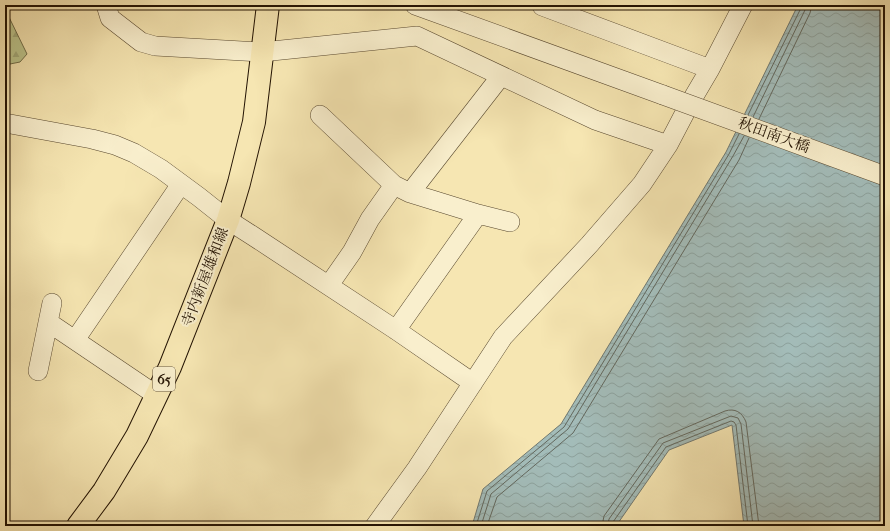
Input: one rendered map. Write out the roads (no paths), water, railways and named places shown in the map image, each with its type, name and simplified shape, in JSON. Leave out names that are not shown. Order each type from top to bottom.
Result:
[{"type":"main road","name":"寺内新屋雄和線","points":[[78,526],[104,491],[133,443],[170,367],[228,220],[254,122],[268,5]]},
{"type":"street","points":[[106,5],[110,18],[141,42],[155,46],[262,52],[417,36],[595,120],[668,145]]},
{"type":"street","name":"秋田南大橋","points":[[415,5],[885,176]]},
{"type":"street","points":[[543,5],[542,6],[710,69]]},
{"type":"street","points":[[375,526],[417,468],[503,337],[589,245],[637,190],[668,145],[743,5]]},
{"type":"street","points":[[329,286],[352,252],[370,219],[402,189],[501,76]]},
{"type":"street","points":[[320,115],[402,189],[478,214],[510,222]]},
{"type":"street","points":[[5,123],[92,139],[134,153],[161,169],[228,220],[396,330],[473,383]]},
{"type":"street","points":[[75,340],[181,184]]},
{"type":"street","points":[[396,330],[478,214]]},
{"type":"street","points":[[38,371],[52,303]]},
{"type":"street","points":[[48,322],[156,395]]},
{"type":"water","points":[[798,5],[885,5],[885,526],[744,526],[732,425],[669,450],[616,526],[472,526],[483,489],[561,424],[726,152]]}]
